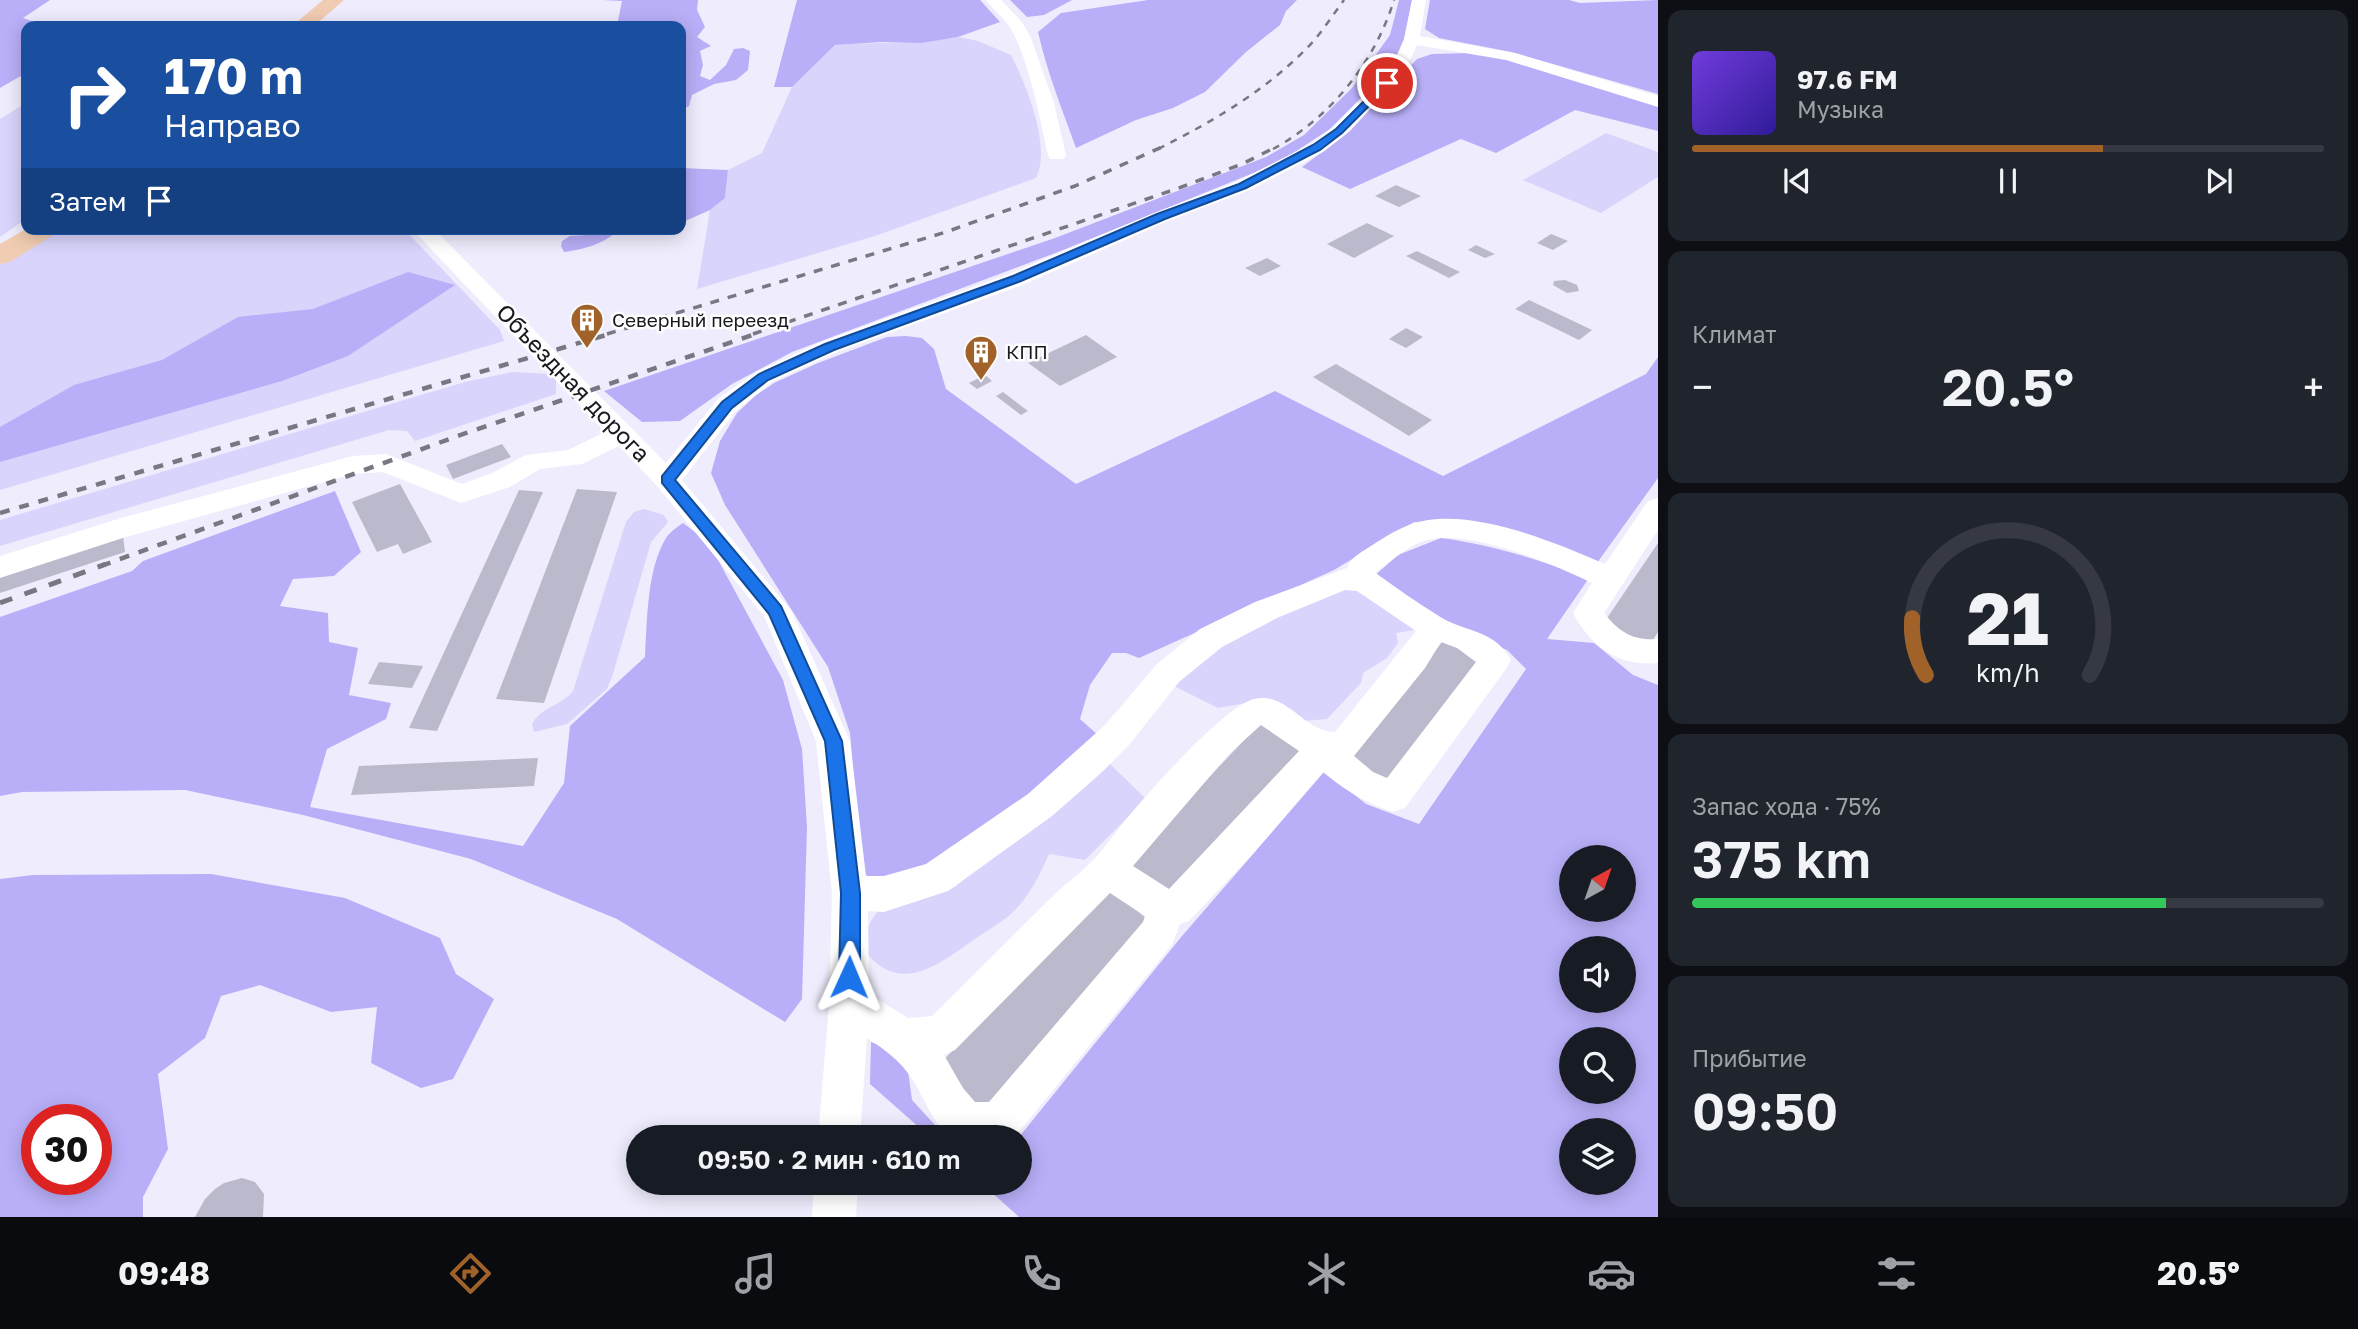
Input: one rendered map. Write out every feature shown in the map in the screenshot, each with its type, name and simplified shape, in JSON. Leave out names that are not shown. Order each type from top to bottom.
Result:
[{"type":"main road","points":[[308,21],[335,0]]},
{"type":"main road","points":[[0,256],[34,235]]},
{"type":"street","points":[[993,0],[1017,24],[1023,38],[1045,103],[1057,155]]},
{"type":"street","points":[[667,480],[727,405],[764,377],[830,347],[1017,279],[1161,217],[1243,186],[1317,148],[1339,131],[1399,69],[1412,39],[1419,0]]},
{"type":"street","points":[[1412,39],[1509,57],[1658,102]]},
{"type":"street","name":"Объездная дорога","points":[[428,235],[667,480],[776,610],[833,741],[850,893],[849,1005],[840,1125]]},
{"type":"street","points":[[0,567],[121,528],[353,465],[386,463],[461,494],[501,481],[535,461],[573,458],[622,434]]},
{"type":"street","points":[[1658,508],[1588,614],[1608,638],[1639,654],[1658,651]]},
{"type":"street","points":[[1363,580],[1361,568],[1407,537],[1426,531],[1455,528],[1493,536],[1556,557],[1612,580]]},
{"type":"street","points":[[850,893],[884,894],[935,879],[1040,805],[1117,735],[1168,673],[1211,638],[1266,610],[1343,579],[1363,580],[1434,628],[1468,639],[1495,660],[1393,797],[1361,783],[1319,747],[1273,714],[1262,710],[1252,713],[1217,744],[1163,803],[1108,871],[1073,902],[941,1036],[904,1038]]},
{"type":"street","points":[[1319,747],[1343,746],[1414,659],[1434,628]]},
{"type":"street","points":[[1108,871],[1166,908],[1176,908],[1237,845],[1316,756],[1319,747]]},
{"type":"street","points":[[849,1005],[904,1038],[928,1065],[945,1099],[963,1122],[981,1126],[1000,1122],[1159,932],[1166,908]]},
{"type":"street","points":[[834,1217],[835,1195]]},
{"type":"shaded area","points":[[0,0],[50,0],[23,18],[32,21],[21,21],[21,76],[0,88]]},
{"type":"shaded area","points":[[602,0],[698,0],[697,10],[705,27],[697,37],[711,46],[700,51],[703,65],[700,76],[710,80],[726,65],[734,49],[743,48],[750,51],[748,70],[736,80],[714,84],[692,95],[686,108],[686,21],[618,21],[622,1]]},
{"type":"shaded area","points":[[797,0],[980,0],[1000,22],[958,37],[921,43],[835,45],[792,87],[774,87]]},
{"type":"shaded area","points":[[1010,0],[1072,0],[1044,15],[1027,17]]},
{"type":"shaded area","points":[[1148,0],[1297,0],[1286,11],[1280,25],[1246,52],[1205,92],[1076,148],[1050,76],[1038,32],[1061,13]]},
{"type":"shaded area","points":[[1399,0],[1412,0],[1404,40],[1391,68],[1330,129],[1278,163],[1058,252],[792,352],[732,384],[680,421],[642,422],[604,391],[1055,238],[1266,157],[1304,135],[1352,88],[1390,35]]},
{"type":"shaded area","points":[[1430,0],[1569,0],[1580,3],[1658,0],[1658,94],[1511,52],[1439,38],[1425,29]]},
{"type":"shaded area","points":[[958,37],[978,41],[1011,55],[1030,98],[1039,133],[1040,165],[1036,178],[875,236],[697,289],[710,210],[725,198],[728,170],[762,153],[792,87],[835,45]]},
{"type":"shaded area","points":[[1471,53],[1506,59],[1658,106],[1658,131],[1575,110],[1496,153],[1461,139],[1350,189],[1302,167],[1350,131],[1417,59],[1432,54]]},
{"type":"shaded area","points":[[21,106],[21,222],[0,237],[0,119]]},
{"type":"shaded area","points":[[1606,133],[1658,152],[1658,177],[1601,213],[1523,180]]},
{"type":"shaded area","points":[[686,168],[728,170],[725,198],[710,210],[686,221]]},
{"type":"shaded area","points":[[49,235],[410,235],[500,330],[504,341],[0,490],[0,264]]},
{"type":"shaded area","points":[[611,235],[594,245],[564,252],[562,241],[570,236]]},
{"type":"shaded area","points":[[408,272],[455,285],[348,356],[282,381],[0,462],[0,427],[74,385],[162,360],[238,317],[313,309]]},
{"type":"shaded area","points":[[887,337],[922,338],[934,349],[946,389],[1076,484],[1275,391],[1443,476],[1646,374],[1658,357],[1658,478],[1597,563],[1452,521],[1414,522],[1334,570],[1139,658],[1126,653],[1112,653],[1090,685],[1080,719],[1099,736],[1078,757],[937,863],[880,880],[862,874],[850,733],[828,667],[725,505],[711,473],[720,441],[737,413],[755,396],[774,383],[818,363]]},
{"type":"shaded area","points":[[512,372],[551,374],[556,380],[556,394],[415,441],[407,431],[389,430],[0,546],[0,520],[465,382]]},
{"type":"shaded area","points":[[335,491],[361,552],[334,576],[293,579],[280,606],[328,613],[329,642],[358,648],[349,695],[391,703],[386,719],[327,749],[310,807],[523,846],[564,783],[570,726],[645,657],[652,580],[666,538],[683,523],[699,535],[716,556],[783,680],[802,749],[807,827],[802,999],[785,1022],[617,919],[471,859],[303,815],[185,790],[22,792],[0,796],[0,617],[132,571],[143,561]]},
{"type":"shaded area","points":[[644,509],[664,515],[668,522],[651,542],[607,689],[567,724],[534,732],[532,724],[536,718],[573,691],[626,522],[634,512]]},
{"type":"shaded area","points":[[1441,538],[1516,554],[1589,578],[1547,639],[1594,643],[1633,675],[1658,685],[1658,1217],[1019,1217],[994,1195],[1032,1195],[1032,1125],[1029,1125],[1182,936],[1325,771],[1366,804],[1419,824],[1526,669],[1507,650],[1468,634],[1372,578],[1398,555]]},
{"type":"shaded area","points":[[1349,586],[1415,624],[1414,630],[1396,633],[1398,643],[1387,658],[1363,673],[1361,683],[1327,719],[1302,721],[1263,700],[1218,708],[1176,687],[1174,680],[1222,645],[1270,619]]},
{"type":"shaded area","points":[[1108,762],[1146,799],[1085,860],[1049,854],[1035,884],[1015,910],[947,958],[919,972],[905,974],[891,971],[877,963],[863,949],[868,929],[884,907],[908,898],[955,887]]},
{"type":"shaded area","points":[[211,874],[345,898],[440,938],[456,974],[494,999],[453,1079],[421,1088],[371,1063],[377,1007],[331,1012],[260,985],[221,996],[205,1038],[158,1074],[168,1149],[143,1197],[143,1217],[0,1217],[0,879],[33,875]]},
{"type":"shaded area","points":[[871,1042],[894,1050],[908,1071],[912,1100],[935,1125],[916,1125],[870,1084]]},
{"type":"building","points":[[1396,185],[1421,196],[1399,207],[1375,196]]},
{"type":"building","points":[[1367,223],[1394,236],[1354,258],[1327,244]]},
{"type":"building","points":[[1551,234],[1568,241],[1553,250],[1537,243]]},
{"type":"building","points":[[1476,245],[1495,254],[1485,258],[1468,250]]},
{"type":"building","points":[[1417,251],[1460,272],[1449,278],[1406,256]]},
{"type":"building","points":[[1267,258],[1281,266],[1260,276],[1245,268]]},
{"type":"building","points":[[1565,280],[1577,285],[1579,291],[1567,293],[1553,285],[1554,281]]},
{"type":"building","points":[[1529,300],[1592,330],[1579,340],[1515,309]]},
{"type":"building","points":[[1406,328],[1423,337],[1406,348],[1389,339]]},
{"type":"building","points":[[1086,335],[1117,357],[1060,386],[1028,363]]},
{"type":"building","points":[[1336,364],[1432,420],[1409,436],[1313,377]]},
{"type":"building","name":"КПП","points":[[985,375],[992,381],[977,389],[969,383]]},
{"type":"building","points":[[1003,392],[1028,411],[1021,415],[996,396]]},
{"type":"building","points":[[502,444],[511,457],[453,479],[446,465]]},
{"type":"building","points":[[400,484],[432,542],[403,554],[398,544],[377,552],[352,502]]},
{"type":"building","points":[[577,489],[617,492],[544,703],[496,699]]},
{"type":"building","points":[[519,490],[543,492],[437,731],[409,728]]},
{"type":"building","points":[[123,536],[125,552],[0,593],[0,577]]},
{"type":"building","points":[[1658,543],[1658,632],[1648,648],[1603,624]]},
{"type":"building","points":[[1446,637],[1483,658],[1386,790],[1346,763]]},
{"type":"building","points":[[379,662],[423,666],[412,688],[368,684]]},
{"type":"building","points":[[1266,717],[1309,748],[1171,903],[1126,865]]},
{"type":"building","points":[[538,758],[534,786],[351,795],[359,766]]},
{"type":"building","points":[[1108,886],[1154,925],[983,1117],[937,1067]]},
{"type":"building","points":[[242,1178],[255,1182],[264,1194],[263,1217],[195,1217],[205,1199],[215,1189],[224,1183]]},
{"type":"railway","points":[[1161,148],[1218,117],[1274,78],[1312,43],[1344,0]]},
{"type":"railway","points":[[1273,149],[1313,121],[1348,86],[1375,45],[1394,0]]},
{"type":"railway","points":[[753,334],[1179,188],[1242,164],[1276,147]]},
{"type":"railway","points":[[607,334],[946,232],[1075,186],[1161,148]]},
{"type":"railway","points":[[0,513],[613,333]]},
{"type":"railway","points":[[101,566],[466,433],[758,333]]},
{"type":"railway","points":[[0,603],[106,564]]},
{"type":"place","name":"Северный переезд","points":[[587,350]]},
{"type":"place","name":"КПП","points":[[981,382]]},
{"type":"route","points":[[849,977],[850,893],[833,741],[776,610],[667,480],[727,405],[743,390],[764,377],[830,347],[1017,279],[1161,217],[1243,186],[1317,148],[1339,131],[1387,83]]}]
